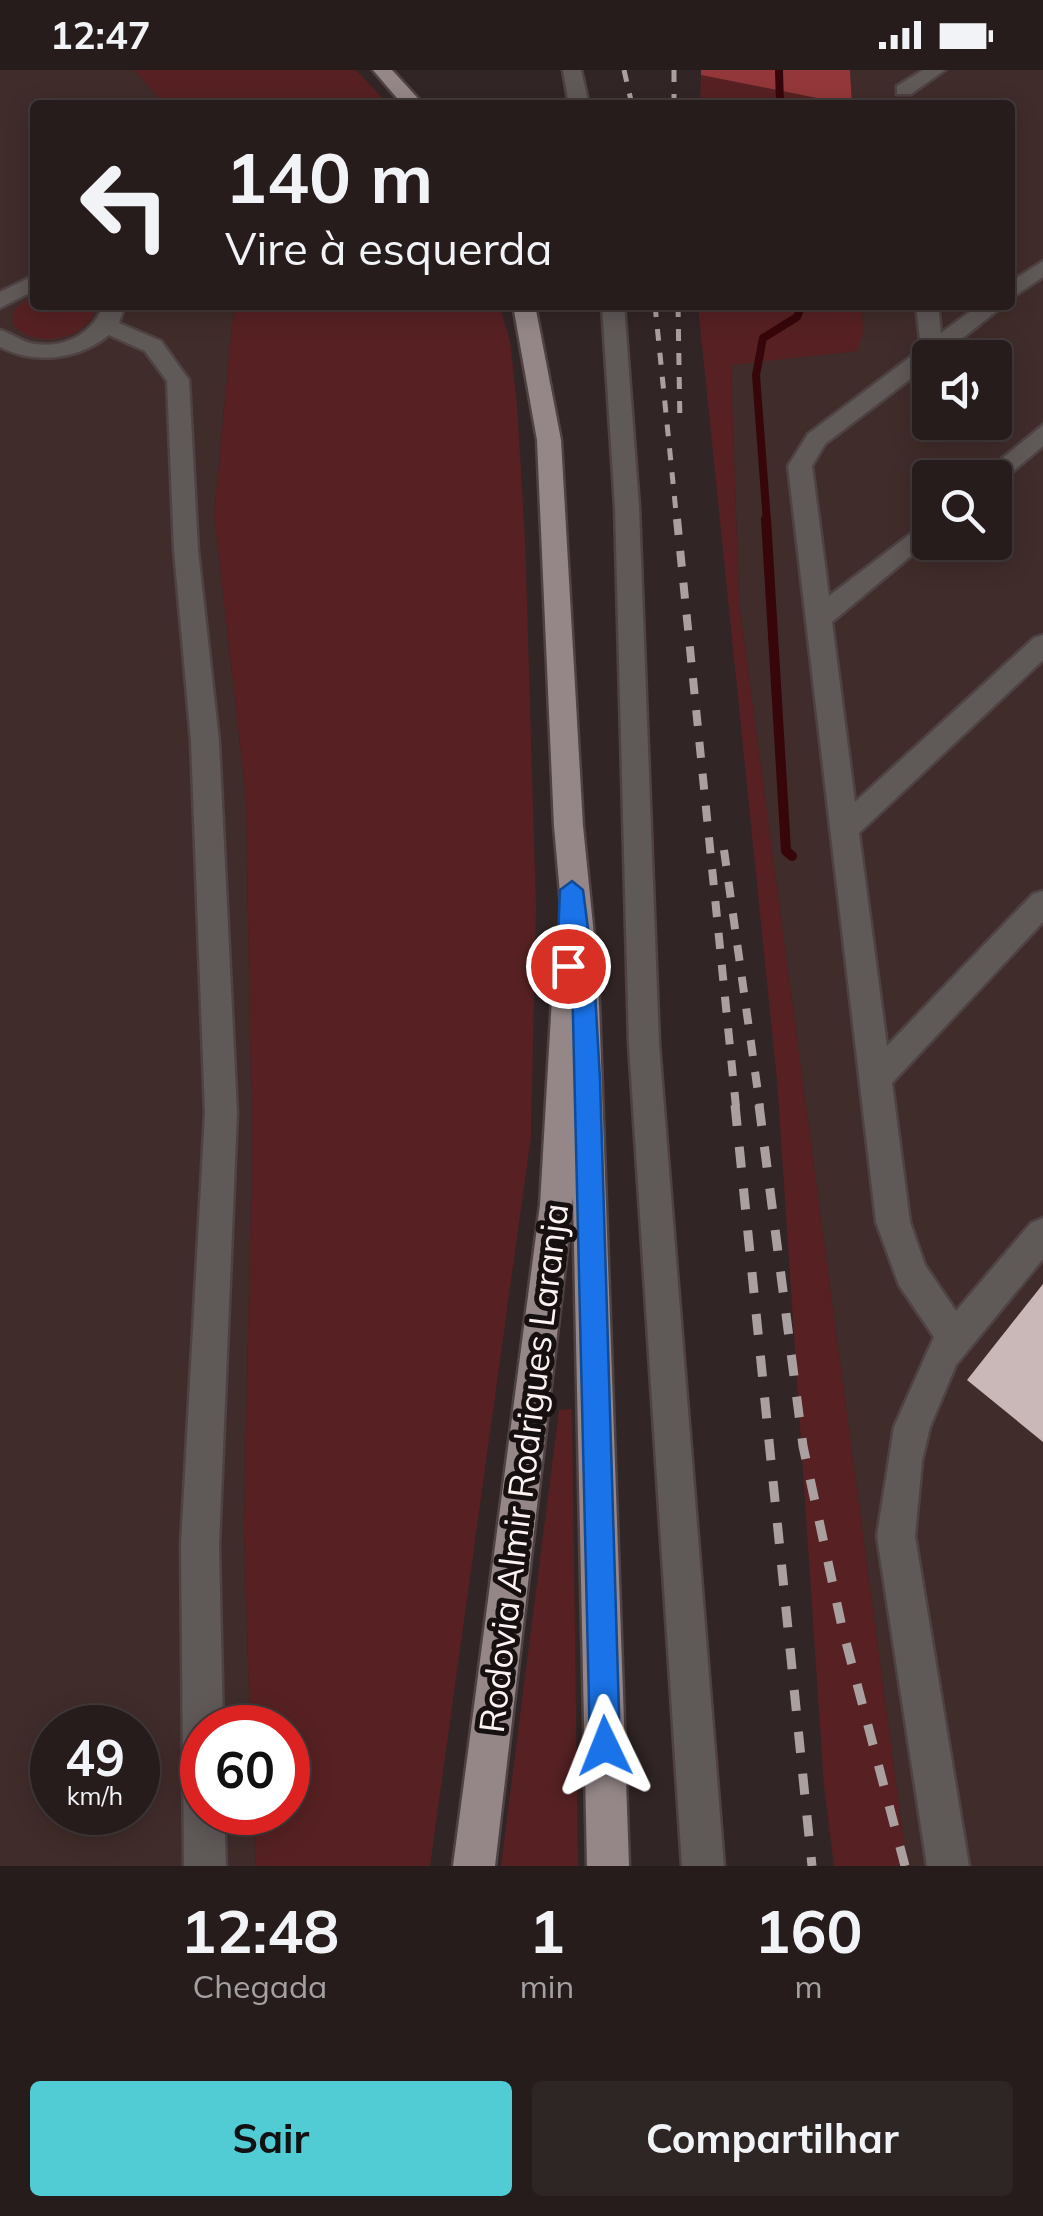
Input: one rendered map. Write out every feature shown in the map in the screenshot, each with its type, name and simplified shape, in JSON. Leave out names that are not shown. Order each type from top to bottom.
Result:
[{"type":"main road","points":[[382,70],[409,100]]},
{"type":"main road","name":"Rodovia Almir Rodrigues Laranja","points":[[525,310],[535,342],[551,446],[572,890],[583,975],[608,1866]]},
{"type":"main road","name":"Rodovia Almir Rodrigues Laranja","points":[[474,1866],[556,1206],[572,890]]},
{"type":"street","points":[[572,70],[577,100]]},
{"type":"street","points":[[904,88],[936,70]]},
{"type":"street","points":[[1015,288],[1043,266]]},
{"type":"street","points":[[0,301],[30,284]]},
{"type":"street","points":[[614,310],[627,507],[644,1044],[703,1866]]},
{"type":"street","points":[[928,310],[931,340]]},
{"type":"street","points":[[946,340],[985,310]]},
{"type":"street","points":[[0,337],[24,349],[55,350],[86,342],[110,315],[152,346],[178,380],[186,550],[206,740],[221,1112],[202,1437],[199,1662],[205,1866]]},
{"type":"street","points":[[912,366],[816,439],[803,456],[800,476],[900,1248],[927,1304],[955,1339]]},
{"type":"street","points":[[1011,460],[1043,433]]},
{"type":"street","points":[[818,620],[912,542]]},
{"type":"street","points":[[844,830],[1043,645]]},
{"type":"street","points":[[876,1078],[1043,902]]},
{"type":"street","points":[[948,1866],[896,1536],[912,1426],[943,1353],[1043,1234]]},
{"type":"shaded area","points":[[0,70],[134,70],[161,100],[30,100],[30,310],[234,310],[214,514],[246,798],[252,1150],[244,1528],[249,1705],[180,1705],[180,1835],[254,1835],[256,1866],[0,1866]]},
{"type":"shaded area","points":[[134,70],[356,70],[384,100],[161,100]]},
{"type":"shaded area","points":[[701,70],[850,70],[852,100],[827,100],[701,75]]},
{"type":"shaded area","points":[[850,70],[1043,70],[1043,1866],[907,1866],[739,602],[731,364],[856,351],[863,333],[862,310],[1015,310],[1015,100],[852,100]]},
{"type":"shaded area","points":[[701,75],[827,100],[700,100]]},
{"type":"shaded area","points":[[30,297],[30,310],[94,310],[94,315],[78,331],[44,339],[13,325],[13,311]]},
{"type":"shaded area","points":[[234,310],[501,310],[510,341],[517,405],[525,538],[536,908],[531,1136],[430,1866],[256,1866],[254,1835],[310,1835],[310,1705],[249,1705],[244,1528],[252,1150],[246,798],[214,514]]},
{"type":"shaded area","points":[[699,310],[862,310],[863,333],[857,351],[731,365],[739,602],[907,1866],[834,1866],[824,1786],[777,1080]]},
{"type":"shaded area","points":[[572,1409],[578,1866],[501,1866],[559,1410]]},
{"type":"building","points":[[1043,1284],[1043,1442],[967,1380]]},
{"type":"waterway","points":[[779,70],[780,100]]},
{"type":"waterway","points":[[767,522],[756,375],[763,338],[797,317],[800,310]]},
{"type":"waterway","points":[[766,519],[786,851],[792,856]]},
{"type":"railway","points":[[624,70],[631,100]]},
{"type":"railway","points":[[674,70],[674,100]]},
{"type":"railway","points":[[656,310],[677,522]]},
{"type":"railway","points":[[678,310],[680,425]]},
{"type":"railway","points":[[677,519],[736,1107]]},
{"type":"railway","points":[[724,850],[760,1107]]},
{"type":"railway","points":[[735,1105],[812,1866]]},
{"type":"railway","points":[[759,1105],[803,1446],[842,1627],[905,1866]]},
{"type":"route","points":[[568,966],[572,890],[583,975],[592,1172],[605,1746]]}]
